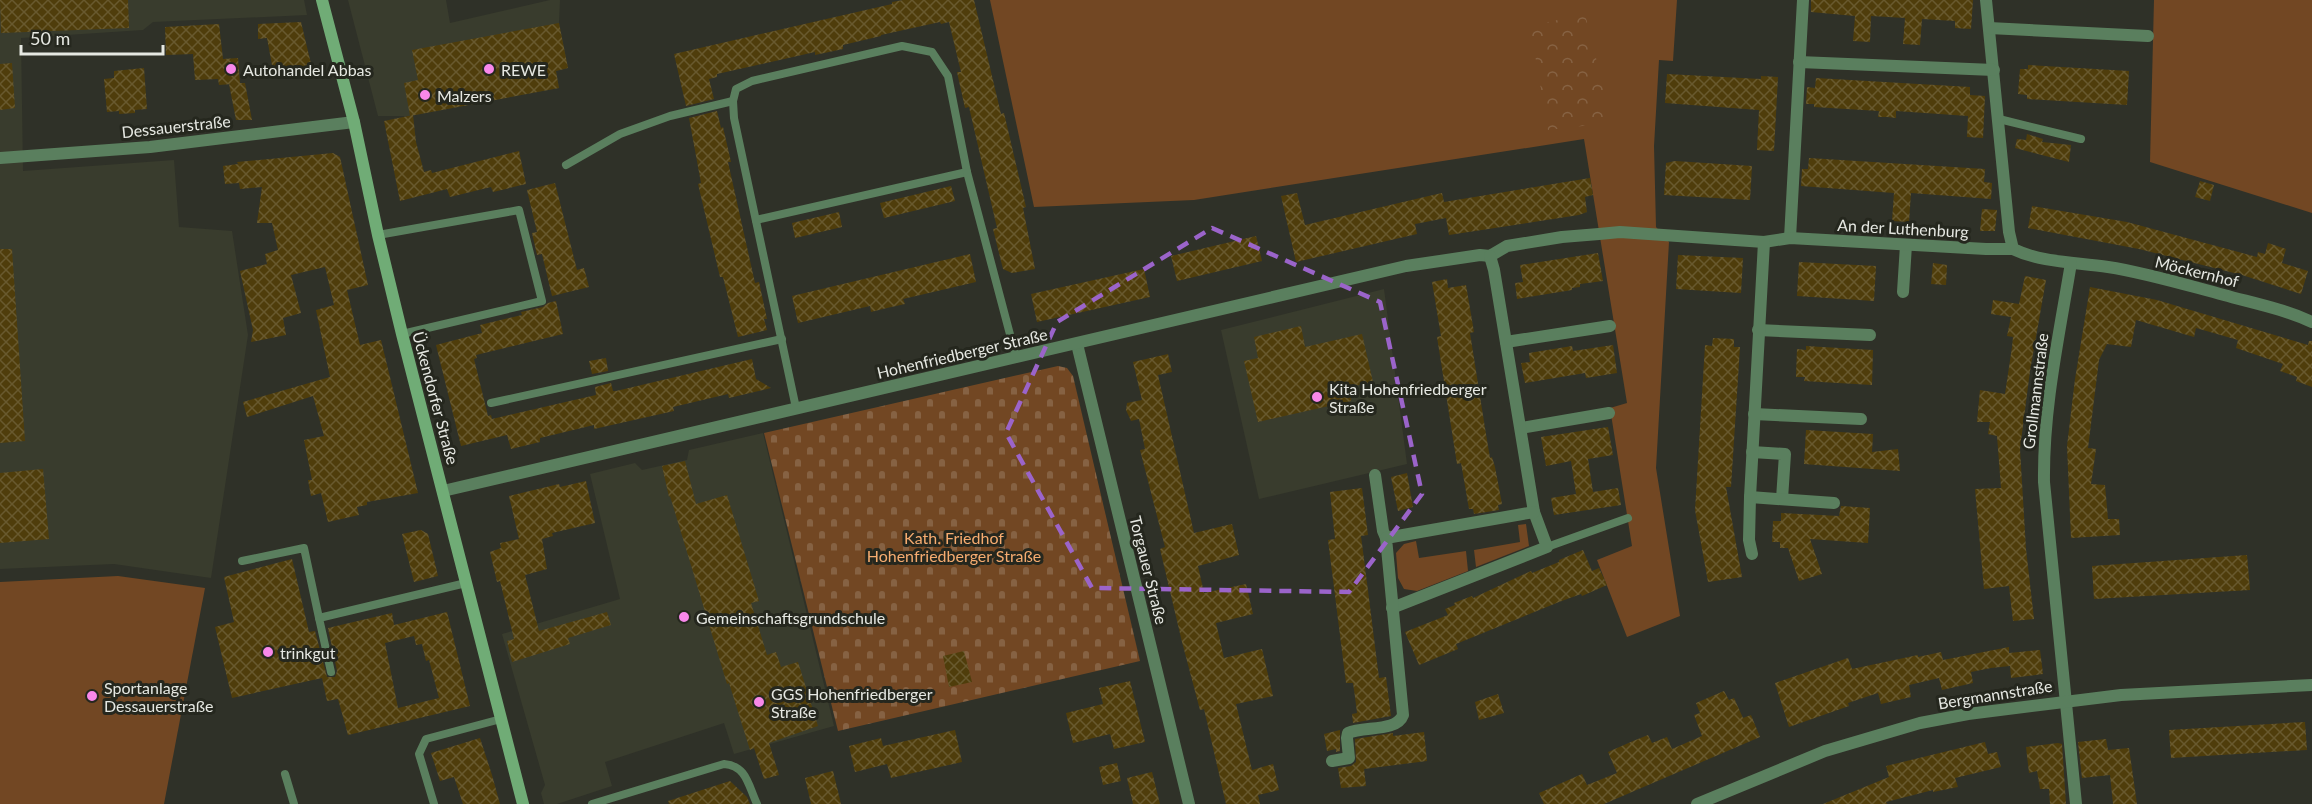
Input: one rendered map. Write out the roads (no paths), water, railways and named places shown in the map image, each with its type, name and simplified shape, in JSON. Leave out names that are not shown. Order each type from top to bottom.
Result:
[{"type":"main road","name":"Ückendorfer Straße","points":[[322,0],[354,122],[402,334],[523,804]]},
{"type":"street","points":[[1790,238],[1803,0]]},
{"type":"street","points":[[1986,0],[2009,232],[2013,249],[2024,254],[2071,263]]},
{"type":"street","points":[[1989,28],[2148,36]]},
{"type":"street","points":[[1799,62],[1994,70]]},
{"type":"street","name":"Dessauerstraße","points":[[0,159],[150,147],[354,122]]},
{"type":"street","name":"An der Luthenburg","points":[[1620,232],[1764,242],[1790,238],[2013,249]]},
{"type":"street","name":"Hohenfriedberger Straße","points":[[443,491],[1406,266],[1480,255],[1490,256],[1507,246],[1563,237],[1620,232]]},
{"type":"street","points":[[1752,554],[1749,540],[1750,498],[1764,242]]},
{"type":"street","points":[[1903,292],[1906,245]]},
{"type":"street","points":[[1392,608],[1547,547],[1534,512],[1490,256]]},
{"type":"street","name":"Möckernhof","points":[[2071,263],[2108,267],[2199,288],[2281,310],[2312,322]]},
{"type":"street","name":"Grollmannstraße","points":[[2071,263],[2043,441],[2044,482],[2076,804]]},
{"type":"street","points":[[1506,342],[1610,326]]},
{"type":"street","points":[[1758,330],[1870,335]]},
{"type":"street","name":"Torgauer Straße","points":[[1077,344],[1189,804]]},
{"type":"street","points":[[1521,428],[1609,413]]},
{"type":"street","points":[[1754,414],[1861,419]]},
{"type":"street","points":[[1752,452],[1785,454],[1782,499]]},
{"type":"street","points":[[1332,761],[1349,758],[1348,733],[1358,729],[1395,725],[1401,720],[1404,709],[1386,538],[1375,475]]},
{"type":"street","points":[[1750,498],[1834,503]]},
{"type":"street","points":[[1386,538],[1534,512]]},
{"type":"street","name":"Bergmannstraße","points":[[1697,804],[1825,751],[1920,723],[2065,700],[2312,685]]},
{"type":"lane","points":[[796,408],[734,118],[733,101],[736,89],[752,81],[902,46],[932,52],[948,75],[967,172],[1016,357]]},
{"type":"lane","points":[[566,165],[620,134],[670,116],[733,101]]},
{"type":"lane","points":[[1999,119],[2081,139]]},
{"type":"lane","points":[[756,220],[967,172]]},
{"type":"lane","points":[[378,235],[519,210],[542,301],[402,334]]},
{"type":"lane","points":[[491,403],[782,339]]},
{"type":"lane","points":[[1547,547],[1628,518]]},
{"type":"lane","points":[[242,561],[304,548],[331,672]]},
{"type":"lane","points":[[320,618],[466,583]]},
{"type":"lane","points":[[434,804],[419,754],[426,739],[501,719]]},
{"type":"lane","points":[[592,804],[724,764],[734,765],[743,771],[757,804]]},
{"type":"lane","points":[[285,774],[294,804]]},
{"type":"place","name":"Autohandel Abbas","points":[[231,69]]},
{"type":"place","name":"REWE","points":[[489,69]]},
{"type":"place","name":"Malzers","points":[[425,95]]},
{"type":"place","name":"Kita Hohenfriedberger Straße","points":[[1317,397]]},
{"type":"place","name":"Gemeinschaftsgrundschule","points":[[684,617]]},
{"type":"place","name":"trinkgut","points":[[268,652]]},
{"type":"place","name":"Sportanlage Dessauerstraße","points":[[92,696]]},
{"type":"place","name":"GGS Hohenfriedberger Straße","points":[[759,702]]},
{"type":"park label","name":"Kath. Friedhof Hohenfriedberger Straße","points":[[954,546]]}]
